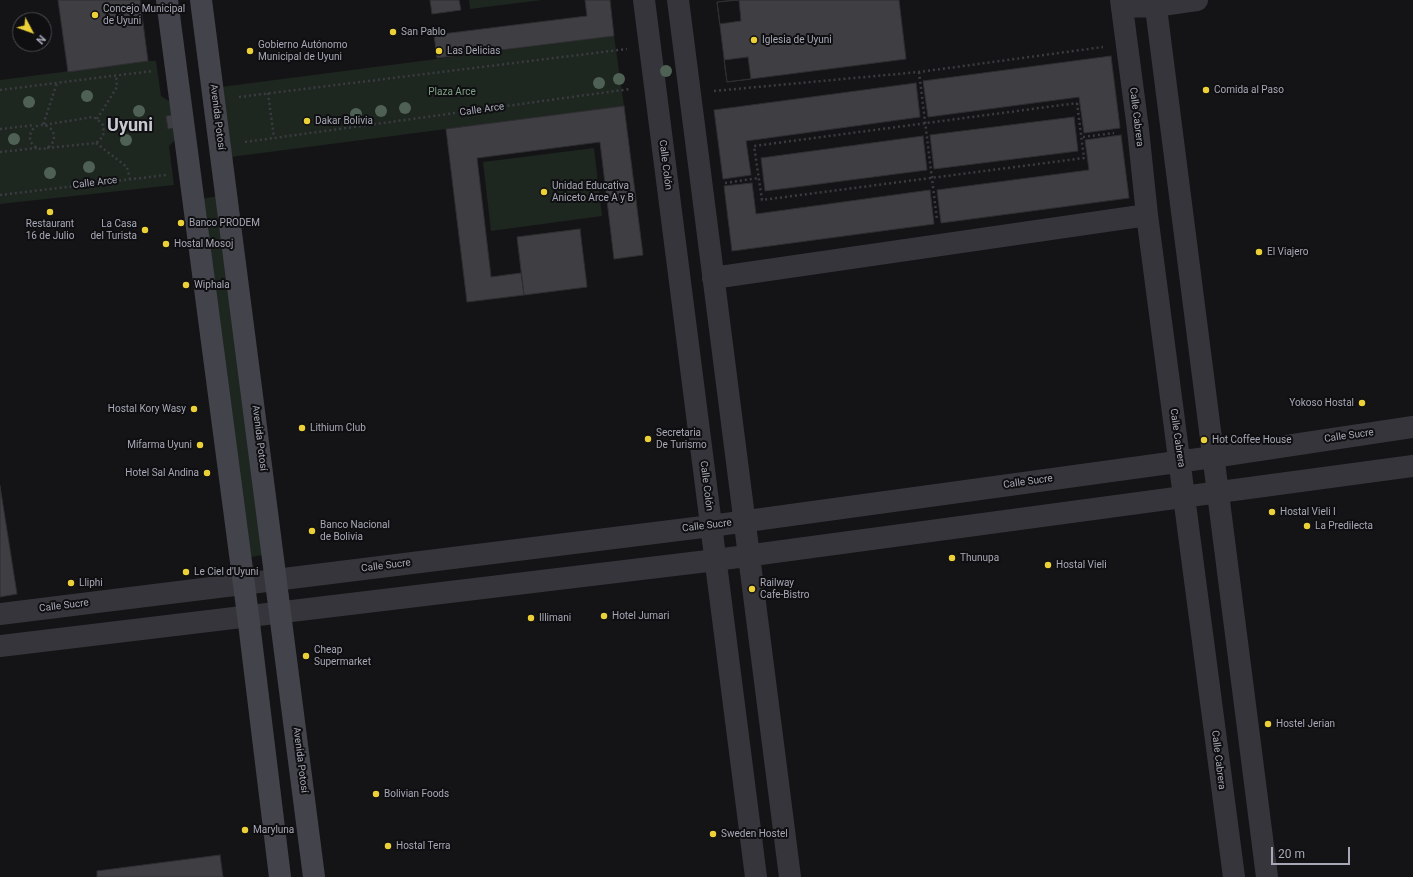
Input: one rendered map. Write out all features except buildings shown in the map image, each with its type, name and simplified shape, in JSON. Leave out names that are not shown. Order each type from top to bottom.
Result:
[{"type":"main road","points":[[167,0],[248,615],[280,877]]},
{"type":"main road","name":"Avenida Potosí","points":[[201,0],[277,579],[314,877]]},
{"type":"street","name":"Calle Colón","points":[[644,0],[756,877]]},
{"type":"street","points":[[678,0],[790,877]]},
{"type":"street","points":[[1121,3],[1155,3],[1197,0]]},
{"type":"street","name":"Calle Cabrera","points":[[1121,3],[1138,130],[1146,215],[1185,497],[1234,877]]},
{"type":"street","points":[[1155,3],[1267,877]]},
{"type":"street","points":[[713,278],[1146,215]]},
{"type":"street","name":"Calle Sucre","points":[[0,614],[711,526],[1180,460],[1213,457],[1413,427]]},
{"type":"street","points":[[0,646],[281,611],[716,560],[1413,466]]},
{"type":"path","points":[[690,91],[728,91],[919,72],[1126,44]]},
{"type":"path","points":[[214,100],[650,46]]},
{"type":"path","points":[[0,90],[176,66]]},
{"type":"path","points":[[919,72],[940,244]]},
{"type":"path","points":[[97,119],[117,87],[116,75]]},
{"type":"path","points":[[41,125],[57,83]]},
{"type":"path","name":"Calle Arce","points":[[220,146],[655,86]]},
{"type":"path","points":[[268,93],[274,138]]},
{"type":"path","points":[[1078,103],[1083,136],[1084,158],[762,200],[754,146],[1078,103]]},
{"type":"path","points":[[0,129],[41,125],[93,117],[103,125],[104,133],[100,140],[96,143],[0,152]]},
{"type":"path","points":[[38,148],[32,143],[30,136],[32,129],[41,125],[50,128],[54,135],[53,143],[47,148]]},
{"type":"path","points":[[1083,136],[1138,130]]},
{"type":"path","points":[[96,143],[127,167],[130,179]]},
{"type":"path","name":"Calle Arce","points":[[0,195],[190,172]]},
{"type":"path","points":[[701,186],[759,178]]},
{"type":"green space","points":[[469,0],[542,0],[470,9]]},
{"type":"green space","name":"Plaza Arce","points":[[614,36],[624,106],[223,158],[213,88]]},
{"type":"green space","points":[[156,61],[161,96],[182,109],[185,130],[169,146],[174,185],[0,204],[0,80]]},
{"type":"green space","points":[[594,148],[602,216],[491,231],[483,162]]},
{"type":"green space","points":[[217,196],[267,554],[251,557],[201,199]]},
{"type":"place","name":"Concejo Municipal de Uyuni","points":[[95,15]]},
{"type":"place","name":"San Pablo","points":[[393,32]]},
{"type":"place","name":"Iglesia de Uyuni","points":[[754,40]]},
{"type":"place","name":"Gobierno Autónomo Municipal de Uyuni","points":[[250,51]]},
{"type":"place","name":"Las Delicias","points":[[439,51]]},
{"type":"place","name":"Comida al Paso","points":[[1206,90]]},
{"type":"place","name":"Dakar Bolivia","points":[[307,121]]},
{"type":"place","name":"Unidad Educativa Aniceto Arce A y B","points":[[544,192]]},
{"type":"place","name":"Restaurant 16 de Julio","points":[[50,212]]},
{"type":"place","name":"Banco PRODEM","points":[[181,223]]},
{"type":"place","name":"La Casa del Turista","points":[[145,230]]},
{"type":"place","name":"Hostal Mosoj","points":[[166,244]]},
{"type":"place","name":"El Viajero","points":[[1259,252]]},
{"type":"place","name":"Wiphala","points":[[186,285]]},
{"type":"place","name":"Yokoso Hostal","points":[[1362,403]]},
{"type":"place","name":"Hostal Kory Wasy","points":[[194,409]]},
{"type":"place","name":"Lithium Club","points":[[302,428]]},
{"type":"place","name":"Secretaria De Turismo","points":[[648,439]]},
{"type":"place","name":"Hot Coffee House","points":[[1204,440]]},
{"type":"place","name":"Mifarma Uyuni","points":[[200,445]]},
{"type":"place","name":"Hotel Sal Andina","points":[[207,473]]},
{"type":"place","name":"Hostal Vieli I","points":[[1272,512]]},
{"type":"place","name":"La Predilecta","points":[[1307,526]]},
{"type":"place","name":"Banco Nacional de Bolivia","points":[[312,531]]},
{"type":"place","name":"Thunupa","points":[[952,558]]},
{"type":"place","name":"Hostal Vieli","points":[[1048,565]]},
{"type":"place","name":"Le Ciel d'Uyuni","points":[[186,572]]},
{"type":"place","name":"Lliphi","points":[[71,583]]},
{"type":"place","name":"Railway Cafe-Bistro","points":[[752,589]]},
{"type":"place","name":"Hotel Jumari","points":[[604,616]]},
{"type":"place","name":"Illimani","points":[[531,618]]},
{"type":"place","name":"Cheap Supermarket","points":[[306,656]]},
{"type":"place","name":"Hostel Jerian","points":[[1268,724]]},
{"type":"place","name":"Bolivian Foods","points":[[376,794]]},
{"type":"place","name":"Maryluna","points":[[245,830]]},
{"type":"place","name":"Sweden Hostel","points":[[713,834]]},
{"type":"place","name":"Hostal Terra","points":[[388,846]]},
{"type":"district","name":"Uyuni","points":[[130,126]]}]
